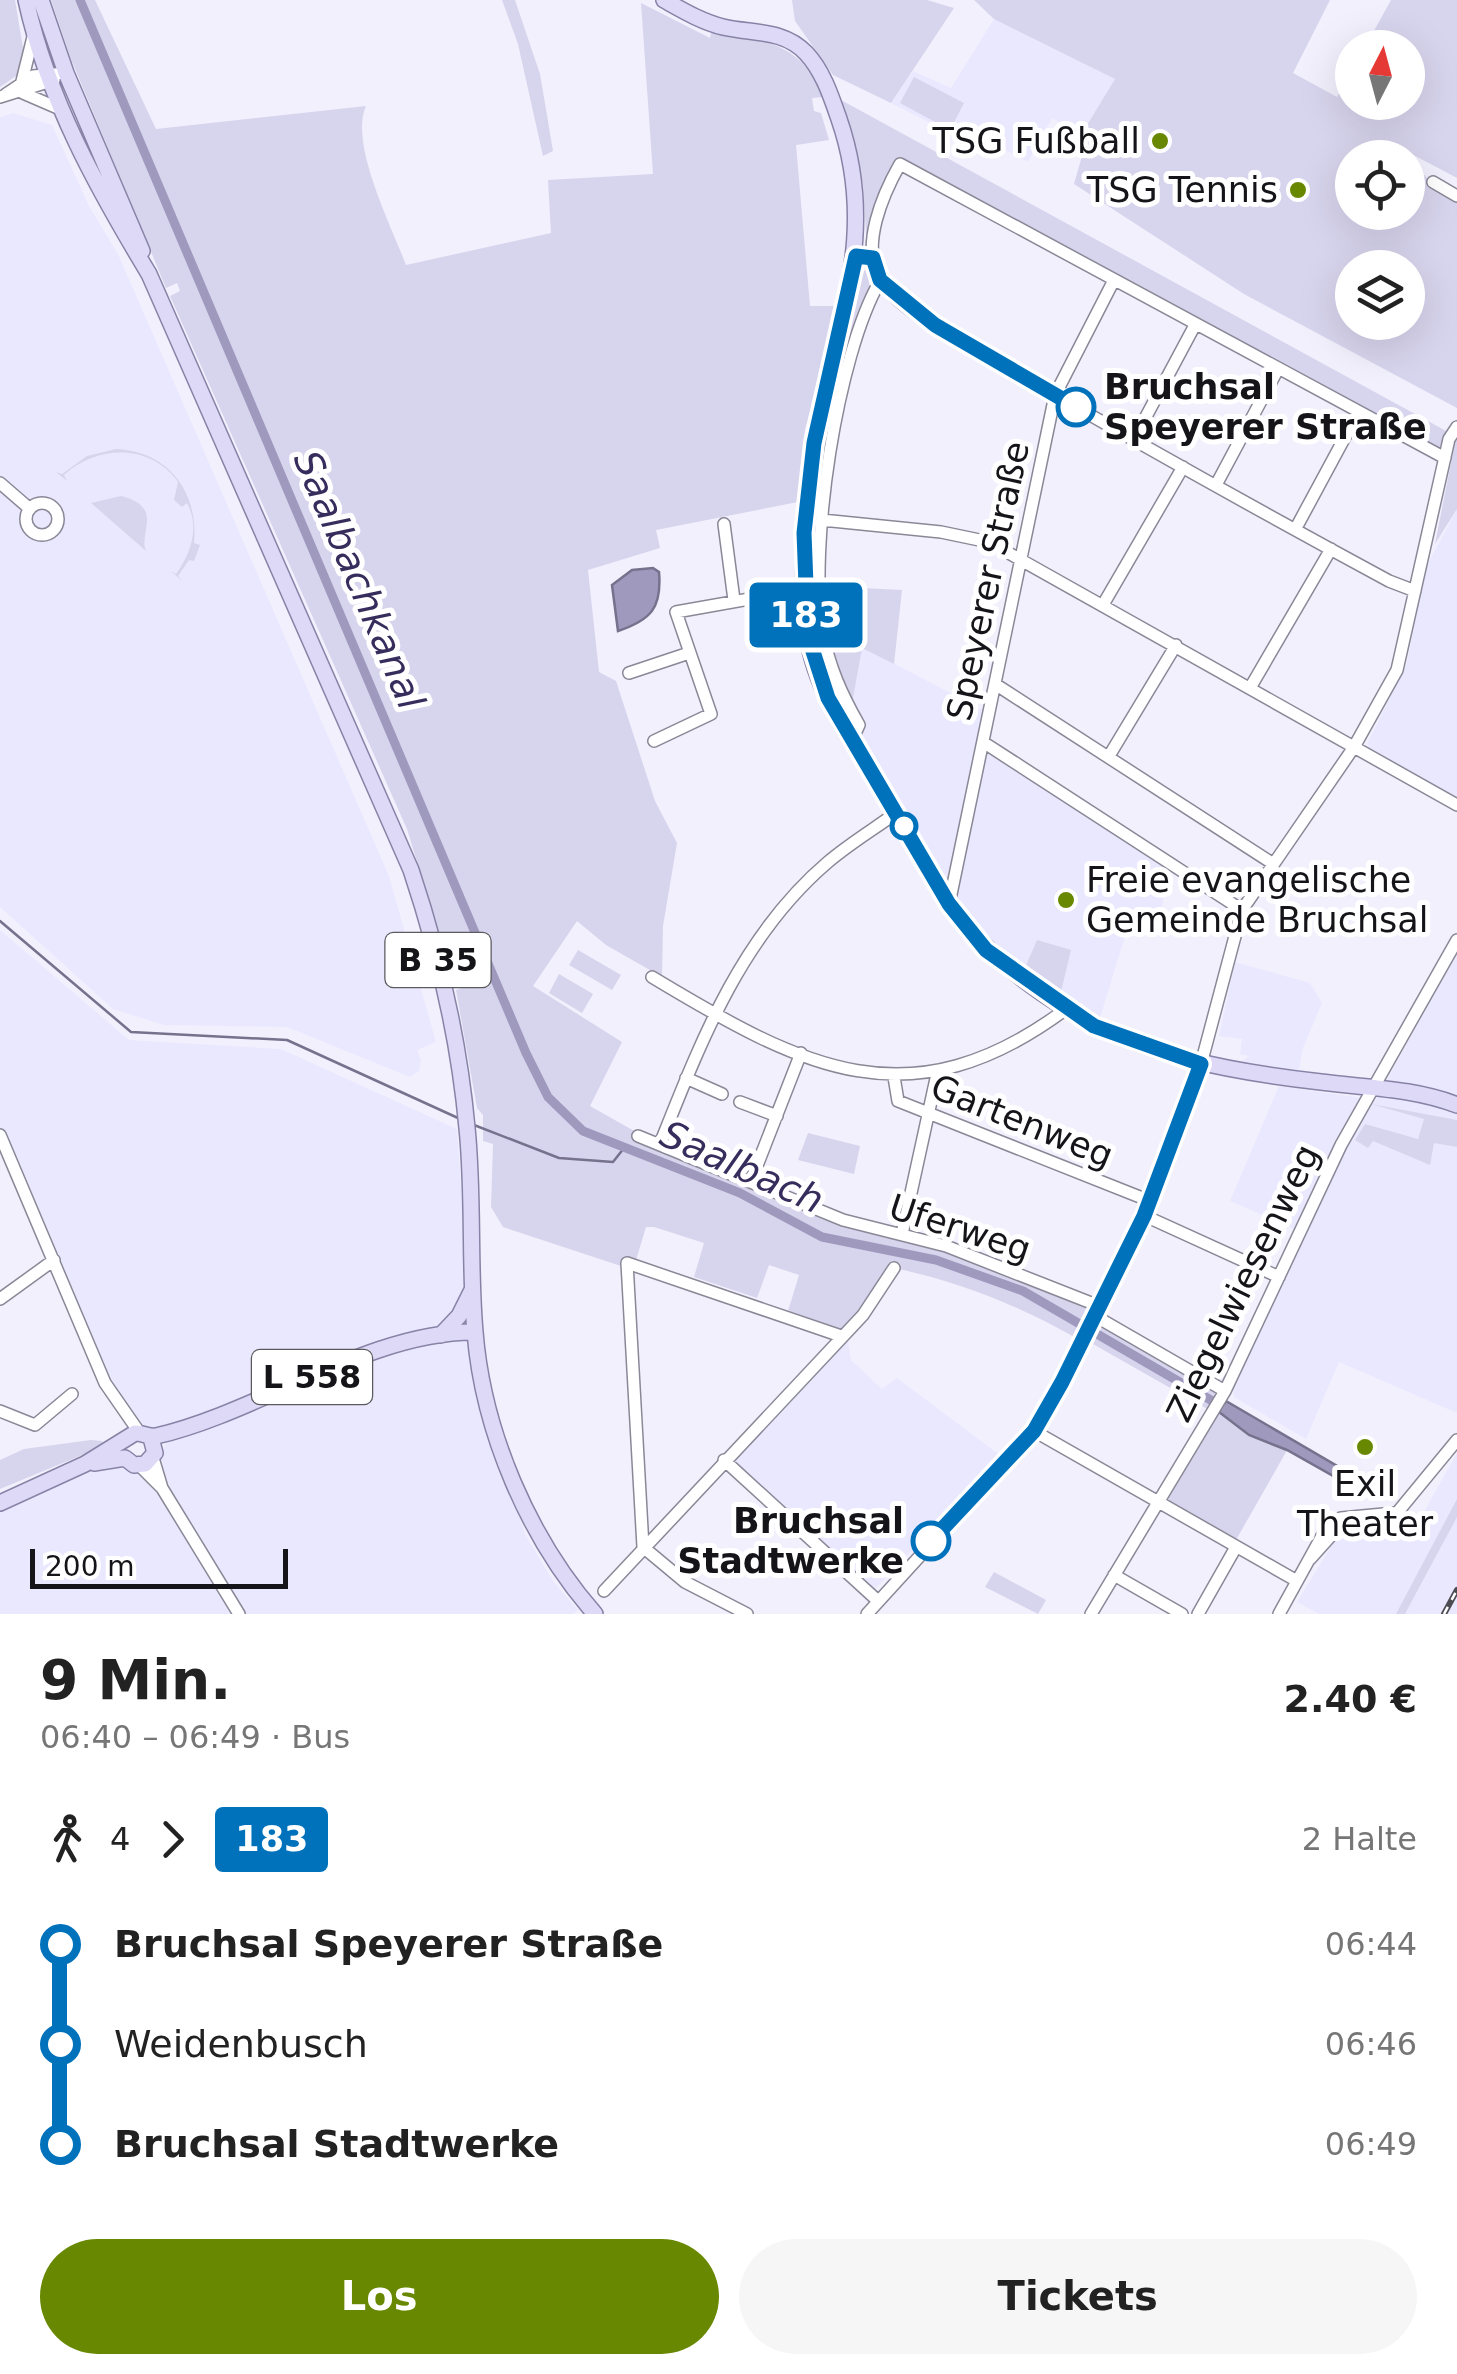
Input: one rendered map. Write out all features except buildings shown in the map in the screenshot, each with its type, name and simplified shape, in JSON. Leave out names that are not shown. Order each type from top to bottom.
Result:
[{"type":"main road","points":[[26,0],[34,30],[55,76]]},
{"type":"main road","points":[[41,0],[55,76]]},
{"type":"main road","points":[[664,0],[724,28],[775,35],[805,52],[832,99],[853,169],[864,257],[814,443],[804,533],[811,652],[828,698],[949,904],[986,950],[1066,1009],[1104,1031],[1201,1064],[1376,1088],[1457,1105]]},
{"type":"main road","name":"B 35","points":[[55,76],[64,112],[99,194],[149,274]]},
{"type":"main road","name":"B 35","points":[[55,76],[149,274],[411,870],[452,1016],[466,1110],[475,1332],[491,1414],[516,1487],[557,1564],[595,1614]]},
{"type":"main road","points":[[441,1335],[460,1316],[474,1287]]},
{"type":"main road","name":"L 558","points":[[0,1503],[86,1464],[139,1448],[316,1376],[441,1335],[475,1332]]},
{"type":"street","points":[[22,87],[34,30]]},
{"type":"street","points":[[2,96],[55,76]]},
{"type":"street","points":[[22,87],[64,112]]},
{"type":"street","points":[[1415,591],[1055,395],[935,325],[880,280],[864,257],[879,208],[900,164],[1445,458]]},
{"type":"street","points":[[1433,182],[1457,196]]},
{"type":"street","points":[[852,740],[858,725],[839,692],[823,634],[822,520],[844,391],[868,302],[880,280]]},
{"type":"street","name":"Speyerer Straße","points":[[949,904],[1055,395],[1114,280]]},
{"type":"street","points":[[1134,439],[1195,325]]},
{"type":"street","points":[[1216,485],[1278,369]]},
{"type":"street","points":[[1296,528],[1358,412]]},
{"type":"street","points":[[867,1614],[1034,1431],[1085,1338],[1144,1216],[1201,1064],[1242,910],[1354,747],[1397,670],[1445,458],[1457,427]]},
{"type":"street","points":[[1104,604],[1183,467]]},
{"type":"street","points":[[0,483],[30,509]]},
{"type":"street","points":[[822,520],[965,536],[1021,558],[1457,805]]},
{"type":"street","points":[[724,524],[734,600]]},
{"type":"street","points":[[1250,688],[1331,548]]},
{"type":"street","points":[[654,741],[711,714],[676,612],[805,589]]},
{"type":"street","points":[[1108,756],[1176,645]]},
{"type":"street","points":[[629,674],[690,653]]},
{"type":"street","points":[[995,684],[1272,863]]},
{"type":"street","points":[[983,742],[1242,910]]},
{"type":"street","points":[[660,1144],[714,1014],[744,960],[783,908],[827,863],[896,812]]},
{"type":"street","name":"Ziegelwiesenweg","points":[[1091,1614],[1214,1412],[1341,1145],[1457,940]]},
{"type":"street","points":[[652,978],[714,1014],[801,1052],[843,1067],[894,1077],[938,1074],[985,1060],[1028,1037],[1066,1009]]},
{"type":"street","points":[[751,1181],[801,1052]]},
{"type":"street","points":[[902,1234],[938,1074]]},
{"type":"street","name":"Gartenweg","points":[[894,1077],[895,1098],[1150,1200]]},
{"type":"street","points":[[686,1078],[722,1094]]},
{"type":"street","points":[[740,1102],[777,1116]]},
{"type":"street","points":[[0,1135],[4,1153],[139,1448],[239,1614]]},
{"type":"street","name":"Uferweg","points":[[638,1136],[842,1220],[902,1234],[1095,1315],[1224,1392]]},
{"type":"street","points":[[1144,1216],[1279,1278]]},
{"type":"street","points":[[0,1299],[54,1260]]},
{"type":"street","points":[[748,1614],[686,1582],[643,1547],[627,1263],[841,1336]]},
{"type":"street","points":[[604,1591],[880,1294],[894,1268]]},
{"type":"street","points":[[0,1411],[35,1426],[72,1394]]},
{"type":"street","points":[[1034,1431],[1297,1582]]},
{"type":"street","points":[[1279,1614],[1310,1559],[1336,1530],[1387,1521],[1402,1509],[1457,1440]]},
{"type":"street","points":[[724,1460],[878,1601]]},
{"type":"street","points":[[1198,1614],[1236,1547]]},
{"type":"street","points":[[1114,1575],[1182,1614]]},
{"type":"shaded area","points":[[0,0],[15,0],[25,60],[16,76],[0,87]]},
{"type":"shaded area","points":[[51,0],[95,0],[156,129],[366,106],[362,122],[367,162],[406,265],[551,233],[548,180],[653,174],[641,3],[710,38],[712,29],[779,47],[793,55],[815,79],[823,97],[812,98],[814,111],[821,113],[829,140],[796,145],[810,306],[837,306],[805,430],[798,502],[656,530],[660,548],[588,570],[599,672],[616,681],[655,801],[677,843],[663,926],[662,977],[606,945],[577,921],[533,986],[622,1042],[590,1106],[659,1145],[810,1211],[928,1244],[1088,1305],[1076,1338],[986,1295],[890,1267],[869,1299],[841,1329],[788,1311],[799,1275],[769,1265],[757,1298],[694,1277],[704,1243],[654,1227],[646,1227],[633,1270],[503,1227],[491,1207],[493,1144],[483,1141],[483,1115],[477,1108],[456,990],[465,987],[455,985],[407,829],[170,296],[180,291],[177,283],[166,288],[71,59]]},
{"type":"shaded area","points":[[502,0],[515,0],[540,74],[553,151],[543,156],[518,44]]},
{"type":"shaded area","points":[[792,0],[927,0],[954,8],[891,103],[833,75],[795,21]]},
{"type":"shaded area","points":[[974,0],[1330,0],[1293,73],[1335,96],[1335,120],[1425,120],[1425,30],[1374,30],[1391,0],[1457,0],[1457,178],[1425,161],[1425,140],[1335,140],[1335,230],[1425,230],[1425,176],[1435,188],[1457,201],[1457,408],[1244,294],[1074,184],[1084,149],[1081,135],[1115,79],[994,19]]},
{"type":"shaded area","points":[[994,19],[1116,79],[1081,135],[1052,118],[1028,162],[995,144],[989,152],[891,103],[913,71],[951,88]]},
{"type":"shaded area","points":[[914,77],[964,103],[950,130],[900,103]]},
{"type":"shaded area","points":[[841,100],[1448,432],[1437,452],[898,159],[883,183],[867,249],[863,184]]},
{"type":"shaded area","points":[[13,113],[52,125],[89,206],[118,254],[389,876],[436,1042],[417,1050],[421,1060],[419,1071],[410,1077],[287,1027],[164,1025],[113,1009],[0,907],[0,117]]},
{"type":"shaded area","points":[[866,267],[870,272],[868,302],[833,446],[821,586],[902,590],[894,664],[862,648],[851,710],[859,725],[852,740],[811,651],[804,533],[846,310]]},
{"type":"shaded area","points":[[1457,432],[1457,509],[1435,544]]},
{"type":"shaded area","points":[[116,449],[151,457],[165,466],[176,478],[185,491],[194,524],[194,543],[200,545],[194,561],[189,560],[178,576],[182,581],[171,571],[176,574],[186,557],[193,521],[187,503],[182,507],[174,500],[178,482],[166,469],[153,460],[123,453],[107,454],[77,465],[64,475],[67,481],[56,472],[62,474],[87,456]]},
{"type":"shaded area","points":[[121,496],[134,501],[146,513],[146,551],[91,503]]},
{"type":"shaded area","points":[[1457,509],[1457,799],[1369,750],[1368,742],[1407,663],[1425,569]]},
{"type":"shaded area","points":[[653,568],[659,572],[656,604],[639,622],[618,631],[612,585],[632,570]]},
{"type":"shaded area","points":[[862,647],[995,716],[989,751],[1171,870],[1154,937],[1127,930],[1099,1021],[1055,997],[978,935],[928,859],[865,748],[852,704]]},
{"type":"shaded area","points":[[0,930],[129,1040],[281,1049],[457,1129],[468,1288],[448,1323],[313,1373],[155,1441],[115,1401],[0,1135]]},
{"type":"shaded area","points":[[1037,940],[1071,950],[1060,996],[1024,970]]},
{"type":"shaded area","points":[[578,950],[621,975],[612,990],[569,965]]},
{"type":"shaded area","points":[[1457,952],[1457,1413],[1339,1362],[1306,1439],[1234,1397],[1232,1387],[1301,1232],[1230,1201],[1279,1086],[1376,1100]]},
{"type":"shaded area","points":[[1235,962],[1310,983],[1322,1003],[1303,1048],[1299,1070],[1241,1063],[1249,1056],[1240,1054],[1242,1039],[1219,1036]]},
{"type":"shaded area","points":[[559,974],[593,994],[582,1013],[549,993]]},
{"type":"shaded area","points":[[1371,1104],[1457,1120],[1457,1147],[1434,1143],[1430,1165],[1373,1141],[1368,1148],[1355,1140],[1365,1124],[1418,1139],[1424,1119]]},
{"type":"shaded area","points":[[808,1133],[860,1146],[854,1174],[798,1160]]},
{"type":"shaded area","points":[[1103,1325],[1220,1391],[1209,1410],[1093,1344]]},
{"type":"shaded area","points":[[472,1336],[506,1478],[525,1534],[553,1581],[578,1610],[573,1614],[0,1614],[0,1503],[120,1454],[148,1468],[194,1539],[158,1462],[166,1443],[318,1378],[424,1341]]},
{"type":"shaded area","points":[[848,1341],[851,1360],[882,1389],[897,1378],[1001,1456],[874,1590],[728,1460]]},
{"type":"shaded area","points":[[1226,1401],[1356,1477],[1351,1486],[1287,1450],[1249,1435],[1219,1412]]},
{"type":"shaded area","points":[[1222,1407],[1290,1445],[1236,1540],[1167,1501]]},
{"type":"shaded area","points":[[102,1441],[104,1446],[0,1489],[0,1460],[24,1449]]},
{"type":"shaded area","points":[[1457,1453],[1457,1614],[1405,1614],[1444,1541],[1438,1537],[1396,1614],[1319,1614],[1297,1602],[1336,1538],[1385,1530],[1403,1519],[1416,1526]]},
{"type":"shaded area","points":[[1457,1499],[1457,1517],[1405,1614],[1396,1614]]},
{"type":"shaded area","points":[[994,1572],[1046,1600],[1038,1614],[985,1587]]},
{"type":"waterway","name":"Saalbachkanal","points":[[80,0],[548,1097],[583,1131],[740,1193],[822,1237],[936,1260],[1023,1291],[1221,1406]]},
{"type":"waterway","name":"Saalbach","points":[[0,921],[131,1032],[287,1040],[458,1118]]},
{"type":"waterway","name":"Saalbach","points":[[474,1125],[559,1158],[613,1162],[624,1148]]},
{"type":"railway","points":[[1444,1614],[1457,1590]]},
{"type":"bus line","name":"183","points":[[931,1541],[1034,1431],[1062,1382],[1144,1216],[1201,1064],[1094,1026],[1060,1006],[986,950],[949,904],[828,698],[808,636],[804,533],[814,443],[856,256],[873,258],[880,280],[935,325],[1076,407]]},
{"type":"place","name":"TSG Fußball","points":[[1160,141]]},
{"type":"place","name":"TSG Tennis","points":[[1298,190]]},
{"type":"place","name":"Bruchsal Speyerer Straße","points":[[1076,407]]},
{"type":"place","name":"Freie evangelische Gemeinde Bruchsal","points":[[1066,900]]},
{"type":"place","name":"Exil Theater","points":[[1365,1447]]},
{"type":"place","name":"Bruchsal Stadtwerke","points":[[931,1541]]}]
